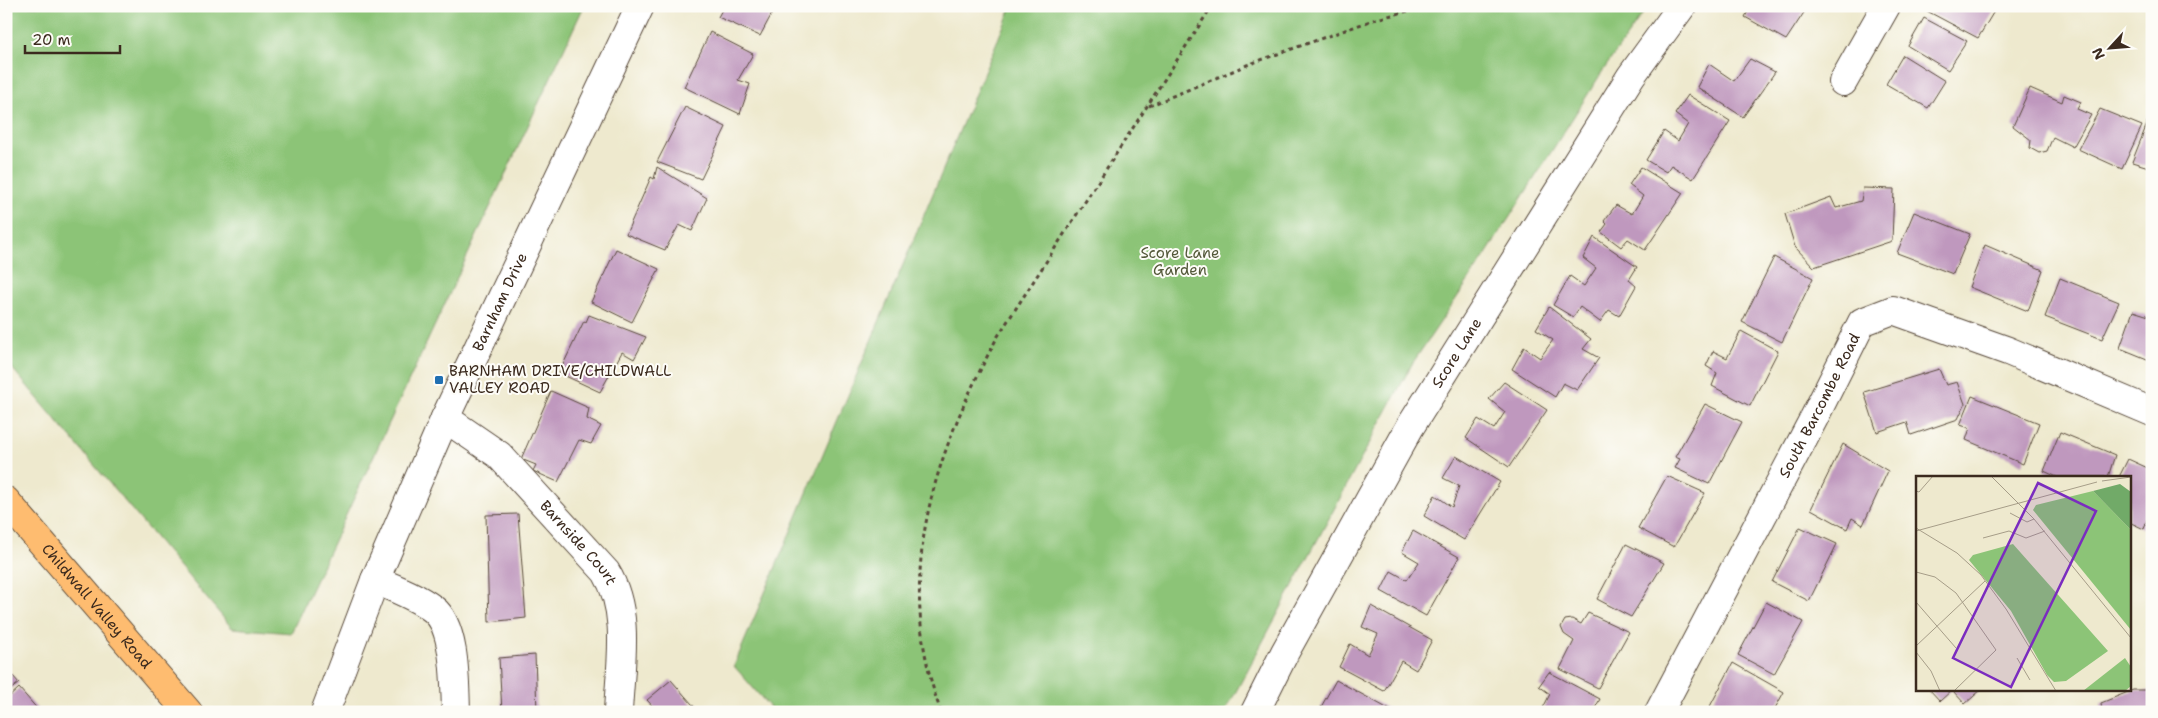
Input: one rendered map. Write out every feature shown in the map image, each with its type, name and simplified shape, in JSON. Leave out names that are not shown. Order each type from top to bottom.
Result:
[{"type":"main road","name":"Childwall Valley Road","points":[[6,502],[188,712]]},
{"type":"street","name":"Barnham Drive","points":[[325,712],[375,580],[445,418],[640,6]]},
{"type":"street","name":"Score Lane","points":[[1255,712],[1285,652],[1410,427],[1631,76],[1682,6]]},
{"type":"street","points":[[1843,82],[1886,6]]},
{"type":"street","name":"South Barcombe Road","points":[[1660,712],[1814,418],[1862,322],[1893,310],[2008,351],[2152,412]]},
{"type":"street","name":"Barnside Court","points":[[445,418],[499,455],[613,582],[621,606],[618,712]]},
{"type":"street","points":[[375,580],[427,605],[442,618],[452,659],[456,712]]},
{"type":"path","points":[[941,712],[928,662],[919,615],[919,569],[926,516],[938,470],[975,378],[998,336],[1212,6]]},
{"type":"path","points":[[1148,106],[1247,65],[1367,22],[1428,6]]},
{"type":"green space","points":[[6,6],[584,6],[291,633],[232,628],[6,361]]},
{"type":"green space","name":"Score Lane Garden","points":[[1012,6],[1648,6],[1602,72],[1483,259],[1412,364],[1225,712],[774,712],[734,666]]},
{"type":"building","points":[[724,6],[776,6],[760,36],[718,17]]},
{"type":"building","points":[[1751,6],[1797,6],[1805,11],[1786,40],[1745,17]]},
{"type":"building","points":[[1930,6],[1992,6],[1996,8],[1978,38],[1927,11]]},
{"type":"building","points":[[1924,18],[1967,41],[1948,70],[1908,46]]},
{"type":"building","points":[[710,32],[753,54],[738,80],[750,84],[740,114],[684,87]]},
{"type":"building","points":[[1903,55],[1945,81],[1928,108],[1886,84]]},
{"type":"building","points":[[1750,59],[1775,72],[1743,117],[1697,87],[1709,64],[1734,81]]},
{"type":"building","points":[[2030,88],[2062,102],[2064,95],[2081,102],[2077,109],[2091,115],[2073,147],[2053,137],[2047,151],[2039,153],[2030,148],[2031,140],[2013,126]]},
{"type":"building","points":[[1688,95],[1730,121],[1693,179],[1671,165],[1666,172],[1646,160],[1664,131],[1678,141],[1688,124],[1675,114]]},
{"type":"building","points":[[685,107],[726,127],[701,179],[657,162]]},
{"type":"building","points":[[2100,109],[2142,126],[2122,169],[2078,149]]},
{"type":"building","points":[[2149,119],[2152,120],[2152,168],[2132,162]]},
{"type":"building","points":[[657,167],[707,198],[692,231],[679,225],[665,250],[626,234],[651,177],[654,179]]},
{"type":"building","points":[[1641,167],[1683,193],[1645,250],[1628,239],[1621,247],[1601,232],[1607,224],[1604,221],[1616,205],[1632,214],[1643,196],[1629,185]]},
{"type":"building","points":[[1863,188],[1894,189],[1892,241],[1814,267],[1795,247],[1785,214],[1831,197],[1836,208],[1861,201]]},
{"type":"building","points":[[1914,212],[1970,234],[1953,274],[1897,253]]},
{"type":"building","points":[[1594,237],[1637,267],[1629,280],[1636,286],[1619,316],[1609,310],[1600,322],[1580,307],[1573,317],[1553,305],[1570,276],[1584,286],[1596,268],[1583,258]]},
{"type":"building","points":[[1985,245],[2043,270],[2028,311],[1969,287]]},
{"type":"building","points":[[616,249],[659,269],[632,322],[591,302]]},
{"type":"building","points":[[1774,257],[1813,278],[1782,342],[1742,322]]},
{"type":"building","points":[[2060,278],[2119,302],[2102,339],[2045,317]]},
{"type":"building","points":[[1549,307],[1591,339],[1583,349],[1599,358],[1577,390],[1563,383],[1555,397],[1512,369],[1524,347],[1540,358],[1553,340],[1536,329]]},
{"type":"building","points":[[2133,311],[2152,317],[2152,361],[2120,348]]},
{"type":"building","points":[[589,315],[646,337],[634,359],[622,352],[600,392],[559,373],[584,321],[586,322]]},
{"type":"building","points":[[1741,331],[1778,351],[1750,406],[1712,386],[1717,373],[1706,366],[1713,351],[1727,358]]},
{"type":"building","points":[[1939,369],[1946,385],[1957,382],[1965,404],[1958,419],[1911,435],[1907,422],[1877,432],[1864,392]]},
{"type":"building","points":[[1504,382],[1547,410],[1509,467],[1466,438],[1478,419],[1494,429],[1505,412],[1489,399]]},
{"type":"building","points":[[551,391],[589,408],[587,419],[601,426],[591,444],[579,440],[558,482],[533,471],[536,465],[521,459]]},
{"type":"building","points":[[1972,396],[2039,423],[2023,464],[1966,440],[1970,428],[1960,425]]},
{"type":"building","points":[[1705,404],[1742,422],[1709,484],[1675,468],[1680,459],[1675,457]]},
{"type":"building","points":[[2060,432],[2115,455],[2108,476],[2055,476],[2044,471]]},
{"type":"building","points":[[1843,444],[1888,471],[1863,525],[1852,518],[1847,529],[1811,509]]},
{"type":"building","points":[[1456,456],[1500,482],[1464,540],[1424,516],[1435,495],[1452,507],[1459,486],[1443,478]]},
{"type":"building","points":[[2128,459],[2152,470],[2152,516],[2149,515],[2144,529],[2130,522],[2130,476],[2120,476]]},
{"type":"building","points":[[1667,476],[1705,493],[1674,547],[1638,528]]},
{"type":"building","points":[[518,514],[526,618],[489,622],[486,515]]},
{"type":"building","points":[[1800,527],[1837,544],[1809,601],[1772,582]]},
{"type":"building","points":[[1413,531],[1459,557],[1426,616],[1381,591],[1391,571],[1407,580],[1419,562],[1402,552]]},
{"type":"building","points":[[1626,544],[1664,563],[1631,617],[1597,599]]},
{"type":"building","points":[[1766,602],[1803,622],[1774,674],[1738,655]]},
{"type":"building","points":[[1371,606],[1432,640],[1416,670],[1401,661],[1384,691],[1339,667],[1350,644],[1368,655],[1378,634],[1362,627]]},
{"type":"building","points":[[1588,613],[1629,632],[1598,688],[1560,669],[1574,641],[1564,634],[1561,627],[1565,620],[1572,619],[1581,624]]},
{"type":"building","points":[[535,655],[537,712],[502,712],[499,658]]},
{"type":"building","points":[[1733,663],[1784,692],[1773,712],[1707,712]]},
{"type":"building","points":[[6,668],[19,683],[6,693]]},
{"type":"building","points":[[1549,672],[1600,699],[1593,712],[1541,712],[1550,694],[1539,686]]},
{"type":"building","points":[[671,680],[699,712],[658,712],[647,700]]},
{"type":"building","points":[[1336,680],[1394,712],[1332,712],[1321,707]]},
{"type":"building","points":[[19,688],[40,712],[6,712],[6,700]]},
{"type":"building","points":[[1930,690],[1952,690],[1940,701]]},
{"type":"building","points":[[1952,690],[1981,690],[1965,704]]},
{"type":"building","points":[[2133,690],[2152,690],[2152,712],[2102,712],[2101,703]]},
{"type":"place","name":"BARNHAM DRIVE/CHILDWALL VALLEY ROAD","points":[[439,380]]}]
